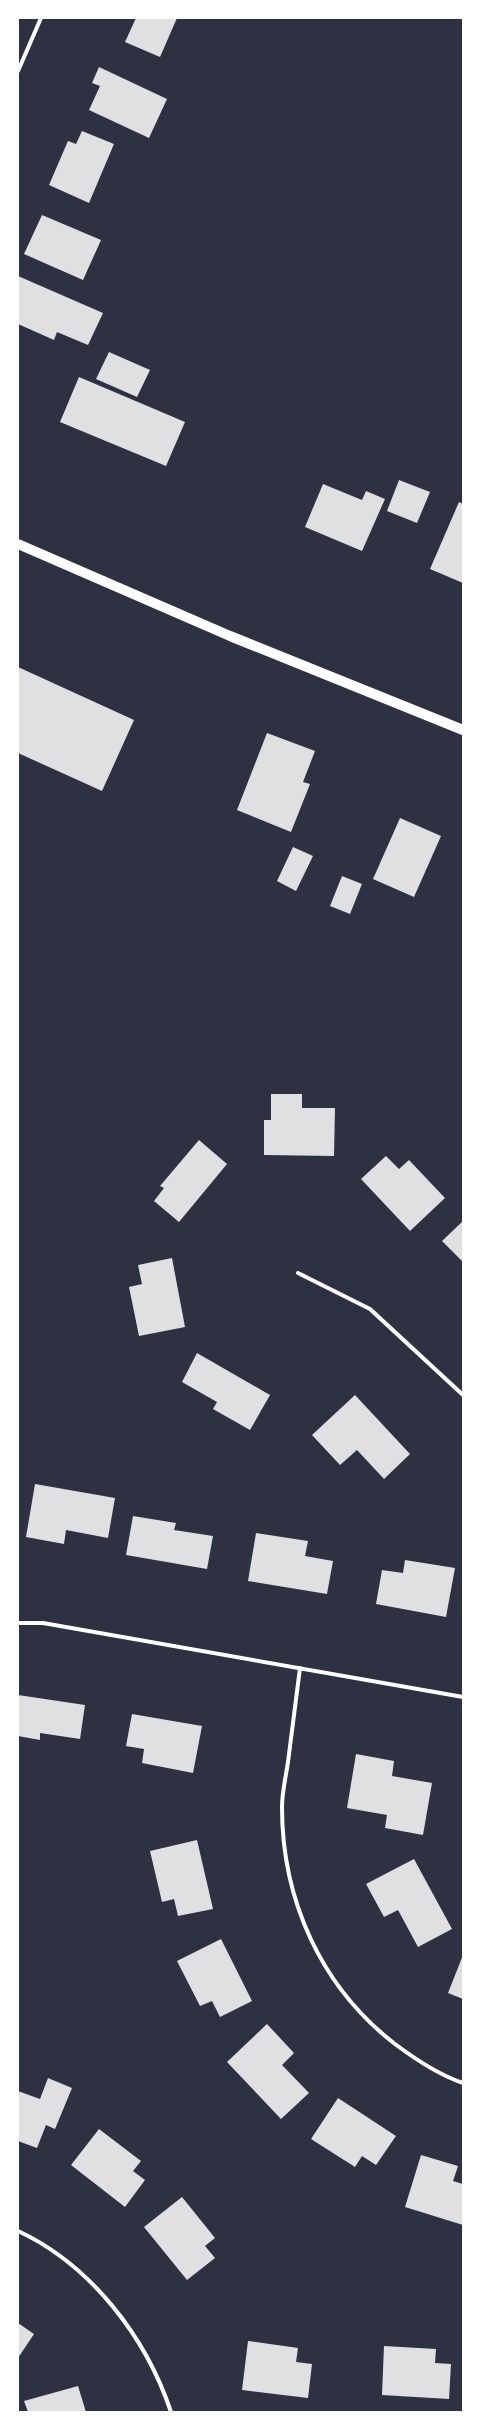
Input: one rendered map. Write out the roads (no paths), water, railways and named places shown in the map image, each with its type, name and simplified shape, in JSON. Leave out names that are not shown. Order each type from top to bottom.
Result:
[{"type":"main road","points":[[18,544],[230,636],[463,730]]},
{"type":"street","points":[[18,71],[41,18]]},
{"type":"street","points":[[298,1273],[370,1309],[463,1395]]},
{"type":"street","points":[[18,1623],[43,1624],[463,1697]]},
{"type":"street","points":[[300,1668],[282,1805],[284,1855],[295,1904],[312,1946],[341,1992],[375,2029],[411,2056],[463,2083]]},
{"type":"street","points":[[18,2231],[66,2261],[103,2295],[136,2338],[162,2386],[170,2412]]}]
